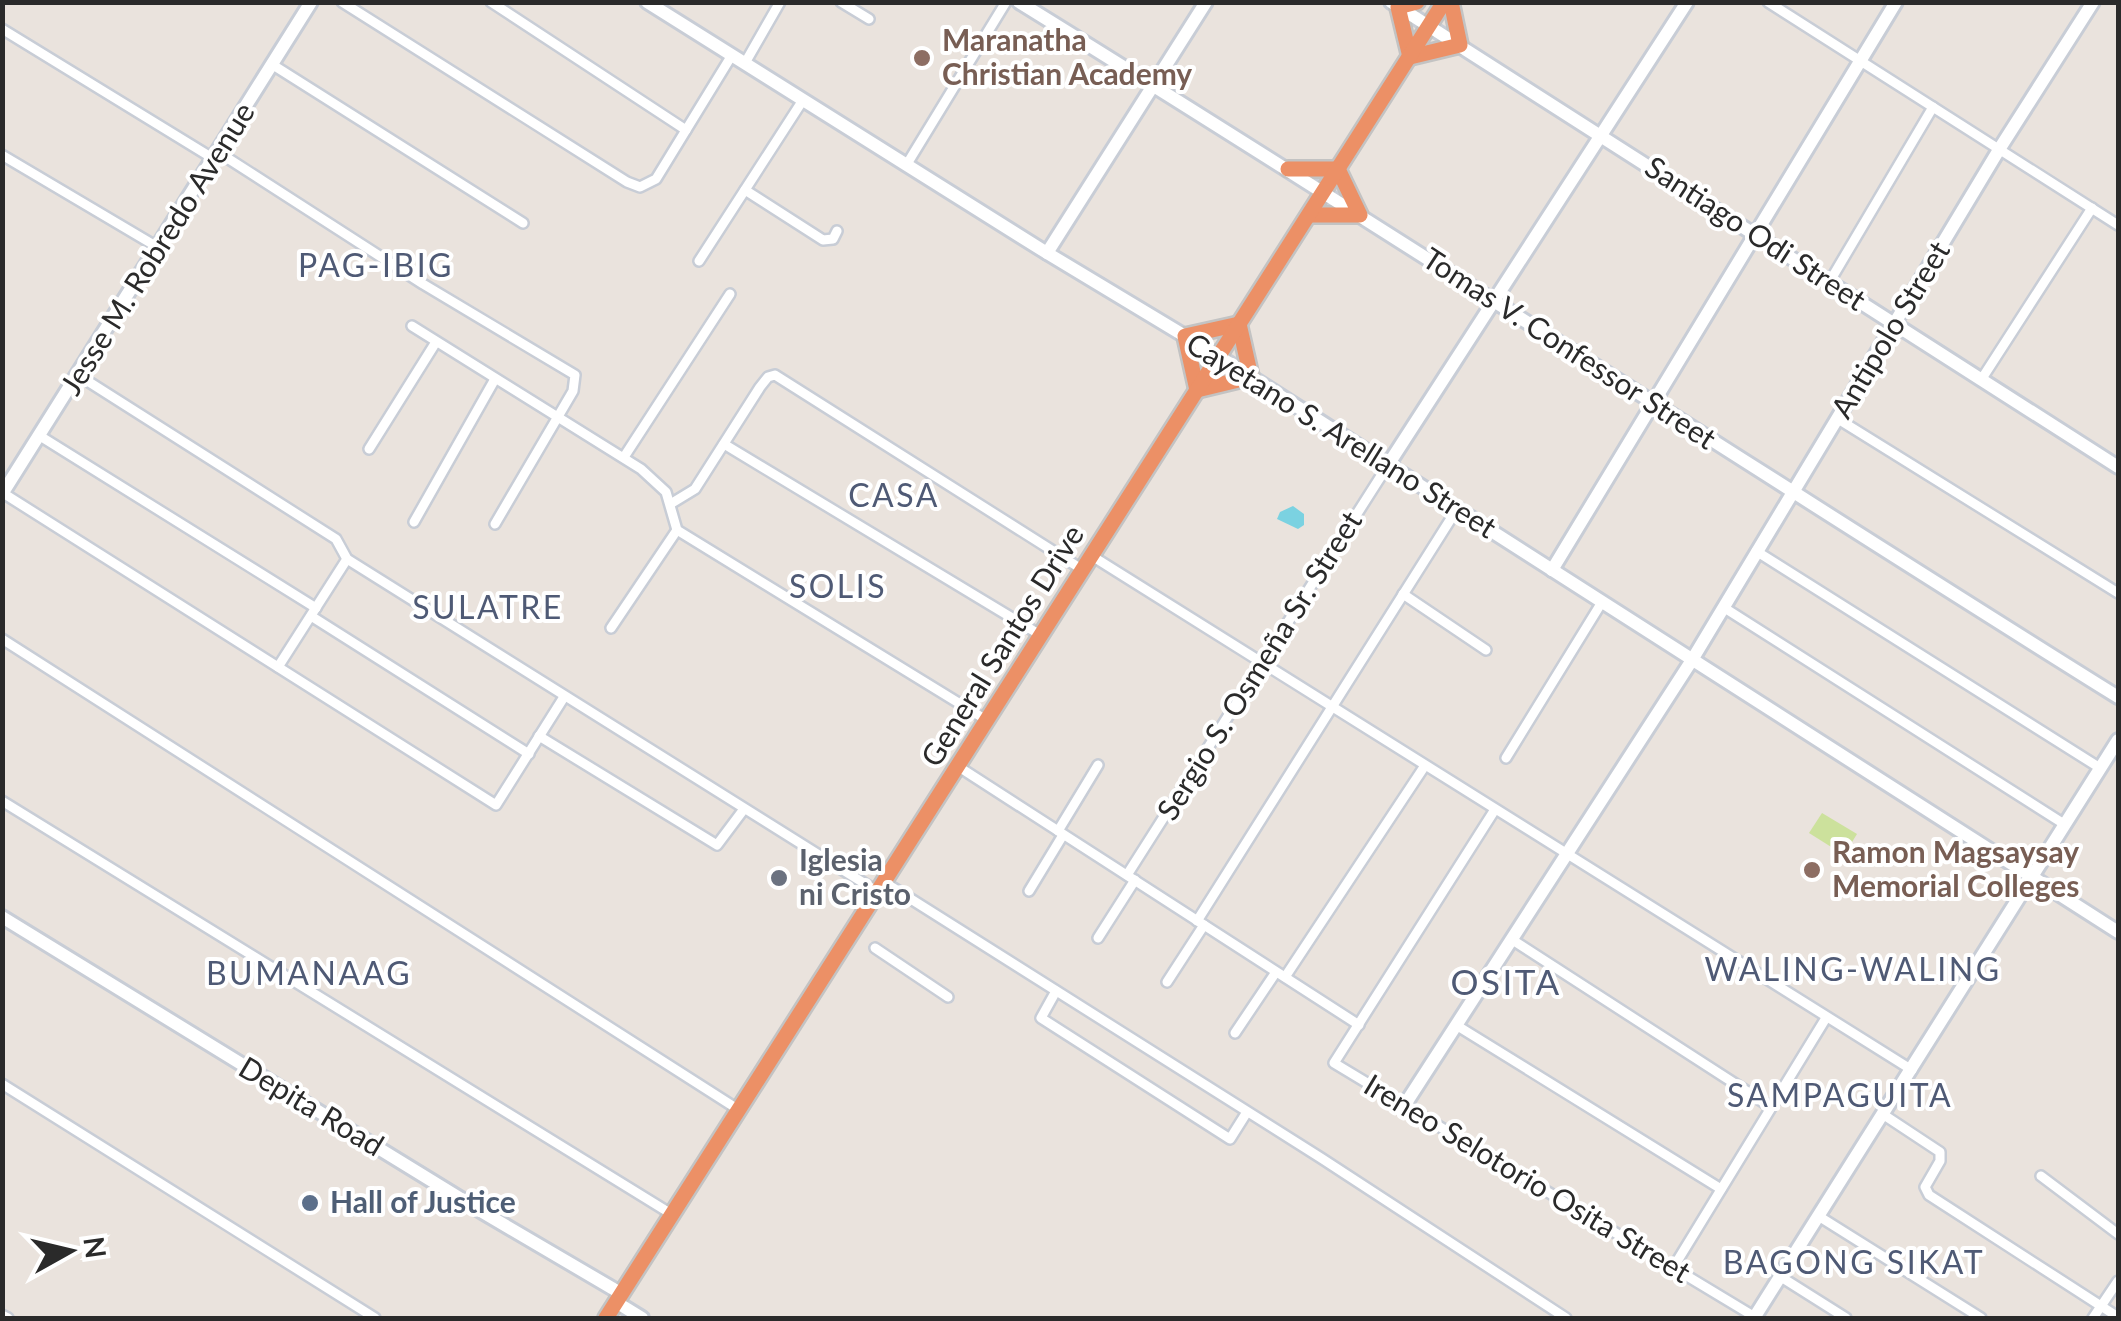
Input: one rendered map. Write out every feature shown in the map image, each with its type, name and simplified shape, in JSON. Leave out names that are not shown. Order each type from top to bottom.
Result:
[{"type":"highway","points":[[1417,2],[1395,5],[1410,57],[1460,46],[1448,2]]},
{"type":"highway","name":"General Santos Drive","points":[[606,1318],[1448,2]]},
{"type":"highway","points":[[1288,169],[1338,170],[1360,214],[1309,216]]},
{"type":"highway","points":[[1239,324],[1251,377],[1198,390],[1185,336],[1239,324]]},
{"type":"street","name":"Jesse M. Robredo Avenue","points":[[3,493],[312,2]]},
{"type":"street","points":[[342,2],[634,186],[645,186],[656,179],[732,55]]},
{"type":"street","points":[[491,2],[686,130]]},
{"type":"street","name":"Cayetano S. Arellano Street","points":[[647,2],[1218,356],[2118,932]]},
{"type":"street","points":[[745,63],[780,2]]},
{"type":"street","points":[[842,2],[869,20]]},
{"type":"street","points":[[907,164],[1006,2]]},
{"type":"street","name":"Tomas V. Confessor Street","points":[[1020,2],[2118,697]]},
{"type":"street","points":[[1047,253],[1206,2]]},
{"type":"street","name":"Sergio S. Osmeña Sr. Street","points":[[1098,938],[1261,664],[1687,2]]},
{"type":"street","points":[[1768,2],[2118,225]]},
{"type":"street","points":[[1552,570],[1896,2]]},
{"type":"street","name":"Antipolo Street","points":[[1404,1106],[1692,660],[2000,148],[2093,2]]},
{"type":"street","name":"Santiago Odi Street","points":[[1395,5],[2118,466]]},
{"type":"street","points":[[2,29],[572,372],[575,387],[495,524]]},
{"type":"street","points":[[273,65],[523,223]]},
{"type":"street","points":[[699,261],[803,100]]},
{"type":"street","points":[[1830,281],[1933,107]]},
{"type":"street","points":[[2,155],[159,248]]},
{"type":"street","points":[[745,190],[823,240],[833,239],[837,231]]},
{"type":"street","points":[[1981,380],[2092,208]]},
{"type":"street","points":[[624,458],[730,294]]},
{"type":"street","points":[[412,326],[661,484],[672,503],[677,530],[611,628]]},
{"type":"street","points":[[370,449],[436,342]]},
{"type":"street","points":[[78,375],[336,539],[347,560],[744,809],[1056,992],[1566,1318]]},
{"type":"street","points":[[672,503],[693,491],[768,377],[779,377],[1058,553],[1088,563],[1261,664],[1912,1070]]},
{"type":"street","points":[[414,522],[495,379]]},
{"type":"street","points":[[1838,419],[2118,593]]},
{"type":"street","points":[[40,436],[528,754]]},
{"type":"street","points":[[724,444],[1042,636]]},
{"type":"street","points":[[3,493],[496,804],[564,697]]},
{"type":"street","points":[[1166,982],[1331,708],[1457,509]]},
{"type":"street","points":[[677,530],[988,721]]},
{"type":"street","points":[[1756,551],[2100,768]]},
{"type":"street","points":[[278,667],[347,560]]},
{"type":"street","points":[[1403,594],[1486,650]]},
{"type":"street","points":[[1506,758],[1602,602]]},
{"type":"street","points":[[1724,608],[2064,824]]},
{"type":"street","points":[[2,640],[739,1110]]},
{"type":"street","points":[[540,736],[717,845],[744,809]]},
{"type":"street","points":[[1755,1318],[2118,740]]},
{"type":"street","points":[[1030,891],[1098,765]]},
{"type":"street","points":[[1235,1033],[1281,974],[1424,766]]},
{"type":"street","points":[[959,767],[1359,1025],[1494,811]]},
{"type":"street","points":[[2,800],[673,1215]]},
{"type":"street","name":"Depita Road","points":[[2,917],[619,1298],[642,1318]]},
{"type":"street","points":[[1511,939],[1772,1107]]},
{"type":"street","points":[[875,948],[948,997]]},
{"type":"street","points":[[1056,992],[1041,1018],[1230,1139],[1247,1112]]},
{"type":"street","points":[[1673,1268],[1826,1018]]},
{"type":"street","name":"Ireneo Selotorio Osita Street","points":[[1359,1025],[1334,1063],[1755,1318]]},
{"type":"street","points":[[1456,1025],[1721,1190]]},
{"type":"street","points":[[2,1084],[374,1318]]},
{"type":"street","points":[[1884,1115],[1940,1152],[1940,1161],[1925,1187],[1929,1195],[2118,1317]]},
{"type":"street","points":[[2041,1176],[2118,1234]]},
{"type":"street","points":[[1820,1216],[1982,1318]]},
{"type":"street","points":[[1781,1277],[1846,1318]]},
{"type":"street","points":[[2093,1318],[2118,1282]]},
{"type":"green space","points":[[1822,813],[1857,834],[1844,855],[1809,833]]},
{"type":"water","points":[[1293,506],[1304,514],[1304,525],[1298,529],[1277,519],[1280,512]]},
{"type":"place","name":"Maranatha Christian Academy","points":[[922,58]]},
{"type":"place","name":"Ramon Magsaysay Memorial Colleges","points":[[1812,870]]},
{"type":"place","name":"Iglesia ni Cristo","points":[[779,878]]},
{"type":"place","name":"Hall of Justice","points":[[310,1203]]},
{"type":"district","name":"PAG-IBIG","points":[[376,266]]},
{"type":"district","name":"CASA","points":[[894,496]]},
{"type":"district","name":"SOLIS","points":[[838,587]]},
{"type":"district","name":"SULATRE","points":[[488,608]]},
{"type":"district","name":"WALING-WALING","points":[[1853,970]]},
{"type":"district","name":"BUMANAAG","points":[[309,974]]},
{"type":"district","name":"OSITA","points":[[1506,983]]},
{"type":"district","name":"SAMPAGUITA","points":[[1840,1096]]},
{"type":"district","name":"BAGONG SIKAT","points":[[1854,1263]]}]
